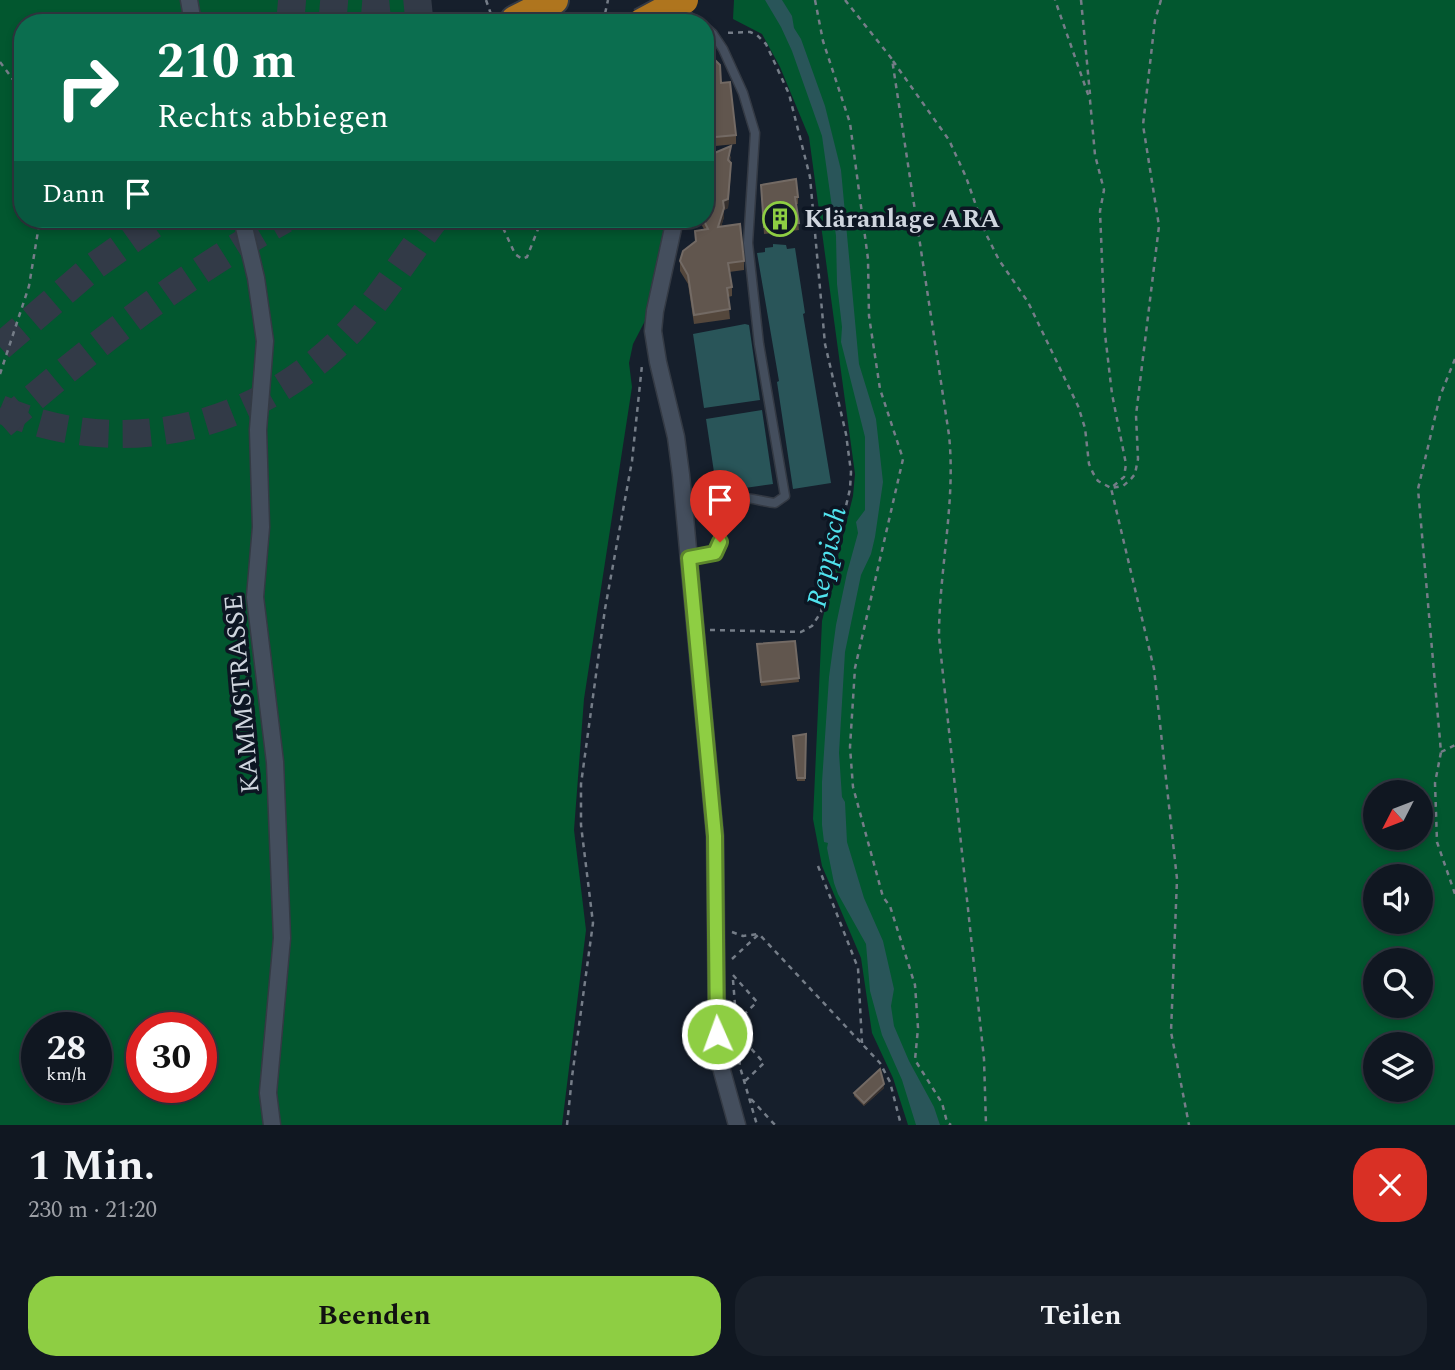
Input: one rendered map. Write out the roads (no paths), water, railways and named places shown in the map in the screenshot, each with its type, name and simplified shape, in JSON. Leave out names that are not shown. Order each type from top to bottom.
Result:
[{"type":"highway","points":[[521,14],[554,0]]},
{"type":"street","name":"KAMMSTRASSE","points":[[244,228],[256,278],[265,341],[258,430],[261,527],[255,597],[275,762],[282,938],[268,1093],[272,1125]]},
{"type":"street","points":[[672,228],[655,310],[654,341],[676,437],[689,558],[715,836],[717,1034],[722,1071],[737,1125]]},
{"type":"lane","points":[[689,558],[708,556],[718,550],[720,542],[716,513],[724,501],[736,497],[775,503],[785,496],[759,344],[748,243],[755,133],[743,93],[714,36]]},
{"type":"tunnel","points":[[278,0],[363,7],[433,0]]},
{"type":"tunnel","points":[[0,347],[93,267],[148,228]]},
{"type":"tunnel","points":[[2,425],[138,314],[210,264],[269,228]]},
{"type":"tunnel","points":[[0,409],[48,425],[96,433],[144,433],[191,426],[236,411],[279,389],[319,361],[355,326],[428,228]]},
{"type":"place","name":"Kläranlage ARA","points":[[780,219]]},
{"type":"water label","name":"Reppisch","points":[[827,557]]}]
